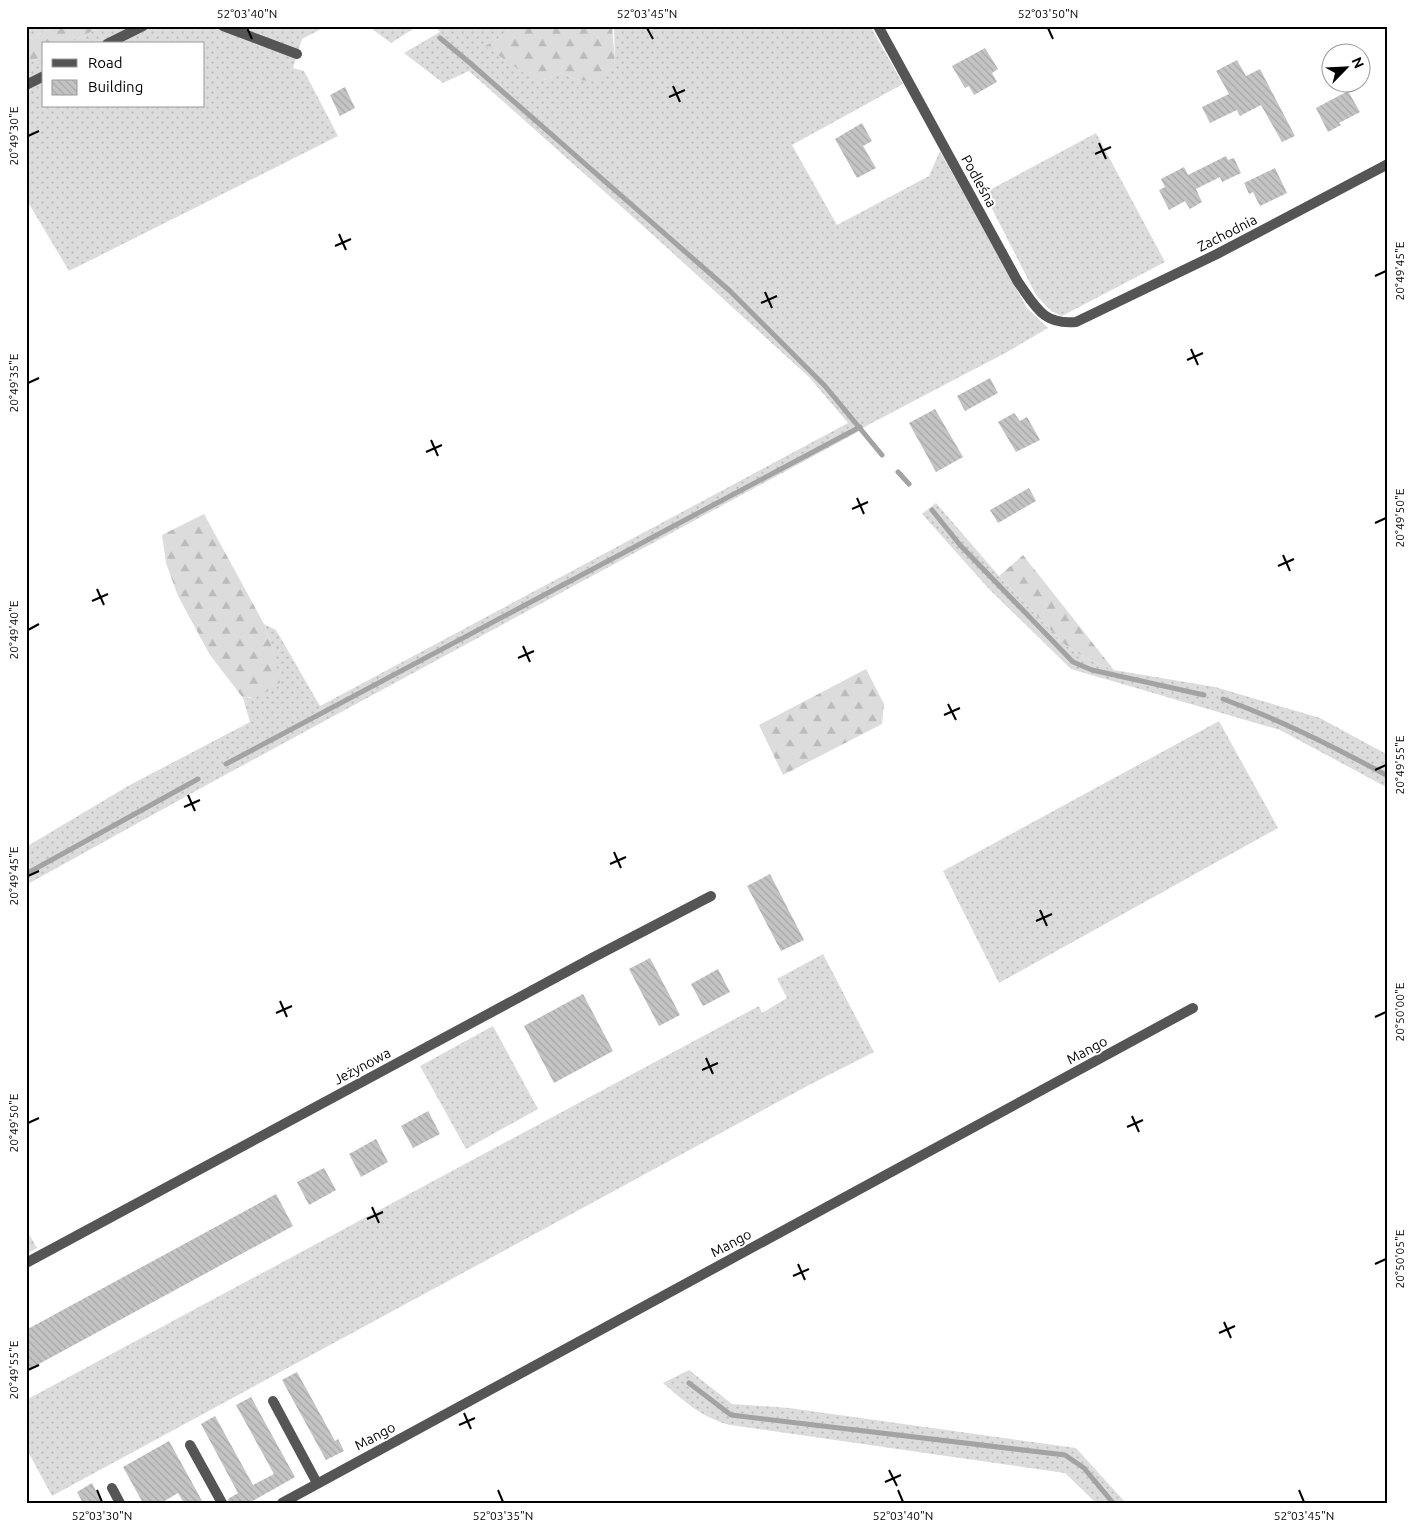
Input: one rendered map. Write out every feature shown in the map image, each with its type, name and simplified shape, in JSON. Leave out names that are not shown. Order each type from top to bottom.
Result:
[{"type":"street","points":[[111,42],[143,26]]},
{"type":"street","points":[[223,26],[298,54]]},
{"type":"street","name":"Podleśna","points":[[878,26],[1018,282],[1040,311],[1053,321],[1063,323],[1076,322]]},
{"type":"street","points":[[26,85],[42,77]]},
{"type":"street","name":"Zachodnia","points":[[1076,322],[1217,254],[1388,164]]},
{"type":"street","name":"Jeżynowa","points":[[26,1263],[711,896]]},
{"type":"street","name":"Mango","points":[[282,1503],[1193,1008]]},
{"type":"street","points":[[273,1401],[317,1483]]},
{"type":"street","points":[[190,1445],[222,1503]]},
{"type":"street","points":[[112,1488],[120,1503]]},
{"type":"green space","points":[[26,26],[56,26],[26,40]]},
{"type":"green space","points":[[56,26],[102,26],[72,42],[42,42],[42,57],[26,64],[26,40]]},
{"type":"green space","points":[[102,26],[327,26],[302,39],[293,68],[304,71],[338,136],[69,271],[26,199],[26,64],[42,57],[42,108],[205,108],[205,42],[72,42]]},
{"type":"green space","points":[[368,26],[410,26],[413,29],[391,43]]},
{"type":"green space","points":[[435,26],[513,26],[500,38],[486,46],[544,80],[560,73],[579,80],[615,61],[614,28],[618,26],[870,26],[903,84],[792,145],[837,225],[929,176],[940,151],[1027,308],[1048,328],[1009,351],[868,425],[26,885],[26,847],[128,786],[250,722],[243,698],[251,698],[274,652],[264,624],[276,630],[320,706],[848,423],[809,377],[469,71],[443,83],[404,53],[440,32]]},
{"type":"green space","points":[[513,26],[612,26],[615,61],[601,82],[579,80],[560,73],[544,80],[530,77],[485,46],[500,38]]},
{"type":"green space","points":[[1096,133],[1165,262],[1062,316],[1051,311],[1036,295],[984,193]]},
{"type":"green space","points":[[936,503],[999,576],[1064,644],[1085,658],[1114,670],[1215,687],[1320,718],[1388,755],[1388,788],[1280,730],[1071,669],[989,589],[922,514]]},
{"type":"green space","points":[[204,514],[264,624],[274,652],[280,683],[258,696],[243,698],[210,655],[178,596],[166,563],[162,535]]},
{"type":"green space","points":[[1023,555],[1114,670],[1085,658],[1064,644],[999,576]]},
{"type":"green space","points":[[866,669],[884,704],[882,724],[783,775],[759,725]]},
{"type":"green space","points":[[1219,721],[1278,828],[999,983],[943,871]]},
{"type":"green space","points":[[823,954],[874,1052],[811,1084],[52,1496],[26,1448],[26,1400],[759,1006],[762,1013],[787,998],[777,979]]},
{"type":"green space","points":[[493,1026],[538,1109],[466,1149],[420,1066]]},
{"type":"green space","points":[[26,1229],[37,1248],[26,1254]]},
{"type":"green space","points":[[689,1370],[732,1404],[789,1408],[1076,1448],[1126,1503],[1096,1503],[1065,1473],[730,1425],[720,1422],[686,1403],[663,1383]]},
{"type":"building","points":[[985,48],[998,69],[992,73],[997,82],[974,95],[969,86],[965,88],[952,66]]},
{"type":"building","points":[[1237,60],[1246,76],[1260,69],[1295,136],[1282,142],[1261,105],[1240,116],[1237,110],[1210,123],[1202,107],[1229,94],[1216,71]]},
{"type":"building","points":[[345,87],[355,108],[340,116],[330,95]]},
{"type":"building","points":[[1349,92],[1360,112],[1339,123],[1341,125],[1328,132],[1316,108]]},
{"type":"building","points":[[862,123],[872,141],[863,146],[876,168],[857,178],[835,139]]},
{"type":"building","points":[[1226,156],[1228,160],[1234,158],[1241,173],[1222,182],[1220,177],[1196,189],[1202,202],[1190,209],[1185,201],[1169,210],[1159,190],[1165,187],[1161,179],[1184,167],[1188,175]]},
{"type":"building","points":[[1275,168],[1287,193],[1260,206],[1253,192],[1249,194],[1244,183]]},
{"type":"building","points":[[990,378],[998,393],[965,411],[957,396]]},
{"type":"building","points":[[935,409],[963,457],[936,472],[909,423]]},
{"type":"building","points":[[1014,413],[1020,421],[1027,417],[1040,440],[1016,452],[998,422]]},
{"type":"building","points":[[1029,488],[1036,501],[998,523],[990,510]]},
{"type":"building","points":[[770,874],[804,940],[781,951],[747,886]]},
{"type":"building","points":[[650,958],[680,1015],[659,1026],[629,969]]},
{"type":"building","points":[[718,969],[730,992],[703,1006],[691,984]]},
{"type":"building","points":[[583,994],[613,1051],[554,1083],[524,1026]]},
{"type":"building","points":[[428,1111],[440,1134],[413,1148],[401,1126]]},
{"type":"building","points":[[376,1139],[388,1162],[361,1177],[349,1154]]},
{"type":"building","points":[[324,1168],[336,1190],[309,1205],[297,1182]]},
{"type":"building","points":[[276,1194],[293,1226],[26,1371],[26,1330]]},
{"type":"building","points":[[297,1372],[335,1441],[338,1439],[344,1451],[326,1460],[282,1380]]},
{"type":"building","points":[[251,1397],[295,1477],[249,1503],[229,1503],[228,1499],[238,1493],[201,1424],[215,1416],[253,1485],[274,1474],[236,1405]]},
{"type":"building","points":[[169,1441],[203,1503],[184,1503],[178,1493],[161,1503],[143,1503],[123,1467]]},
{"type":"building","points":[[92,1483],[102,1503],[83,1503],[77,1492]]},
{"type":"waterway","points":[[440,38],[730,291],[825,386],[882,455]]},
{"type":"waterway","points":[[226,764],[860,427]]},
{"type":"waterway","points":[[898,472],[909,484]]},
{"type":"waterway","points":[[932,510],[960,545],[1073,662],[1092,670],[1204,695]]},
{"type":"waterway","points":[[1223,699],[1307,734],[1388,776]]},
{"type":"waterway","points":[[26,874],[198,779]]},
{"type":"waterway","points":[[689,1383],[731,1415],[1065,1455],[1084,1468],[1113,1503]]}]
